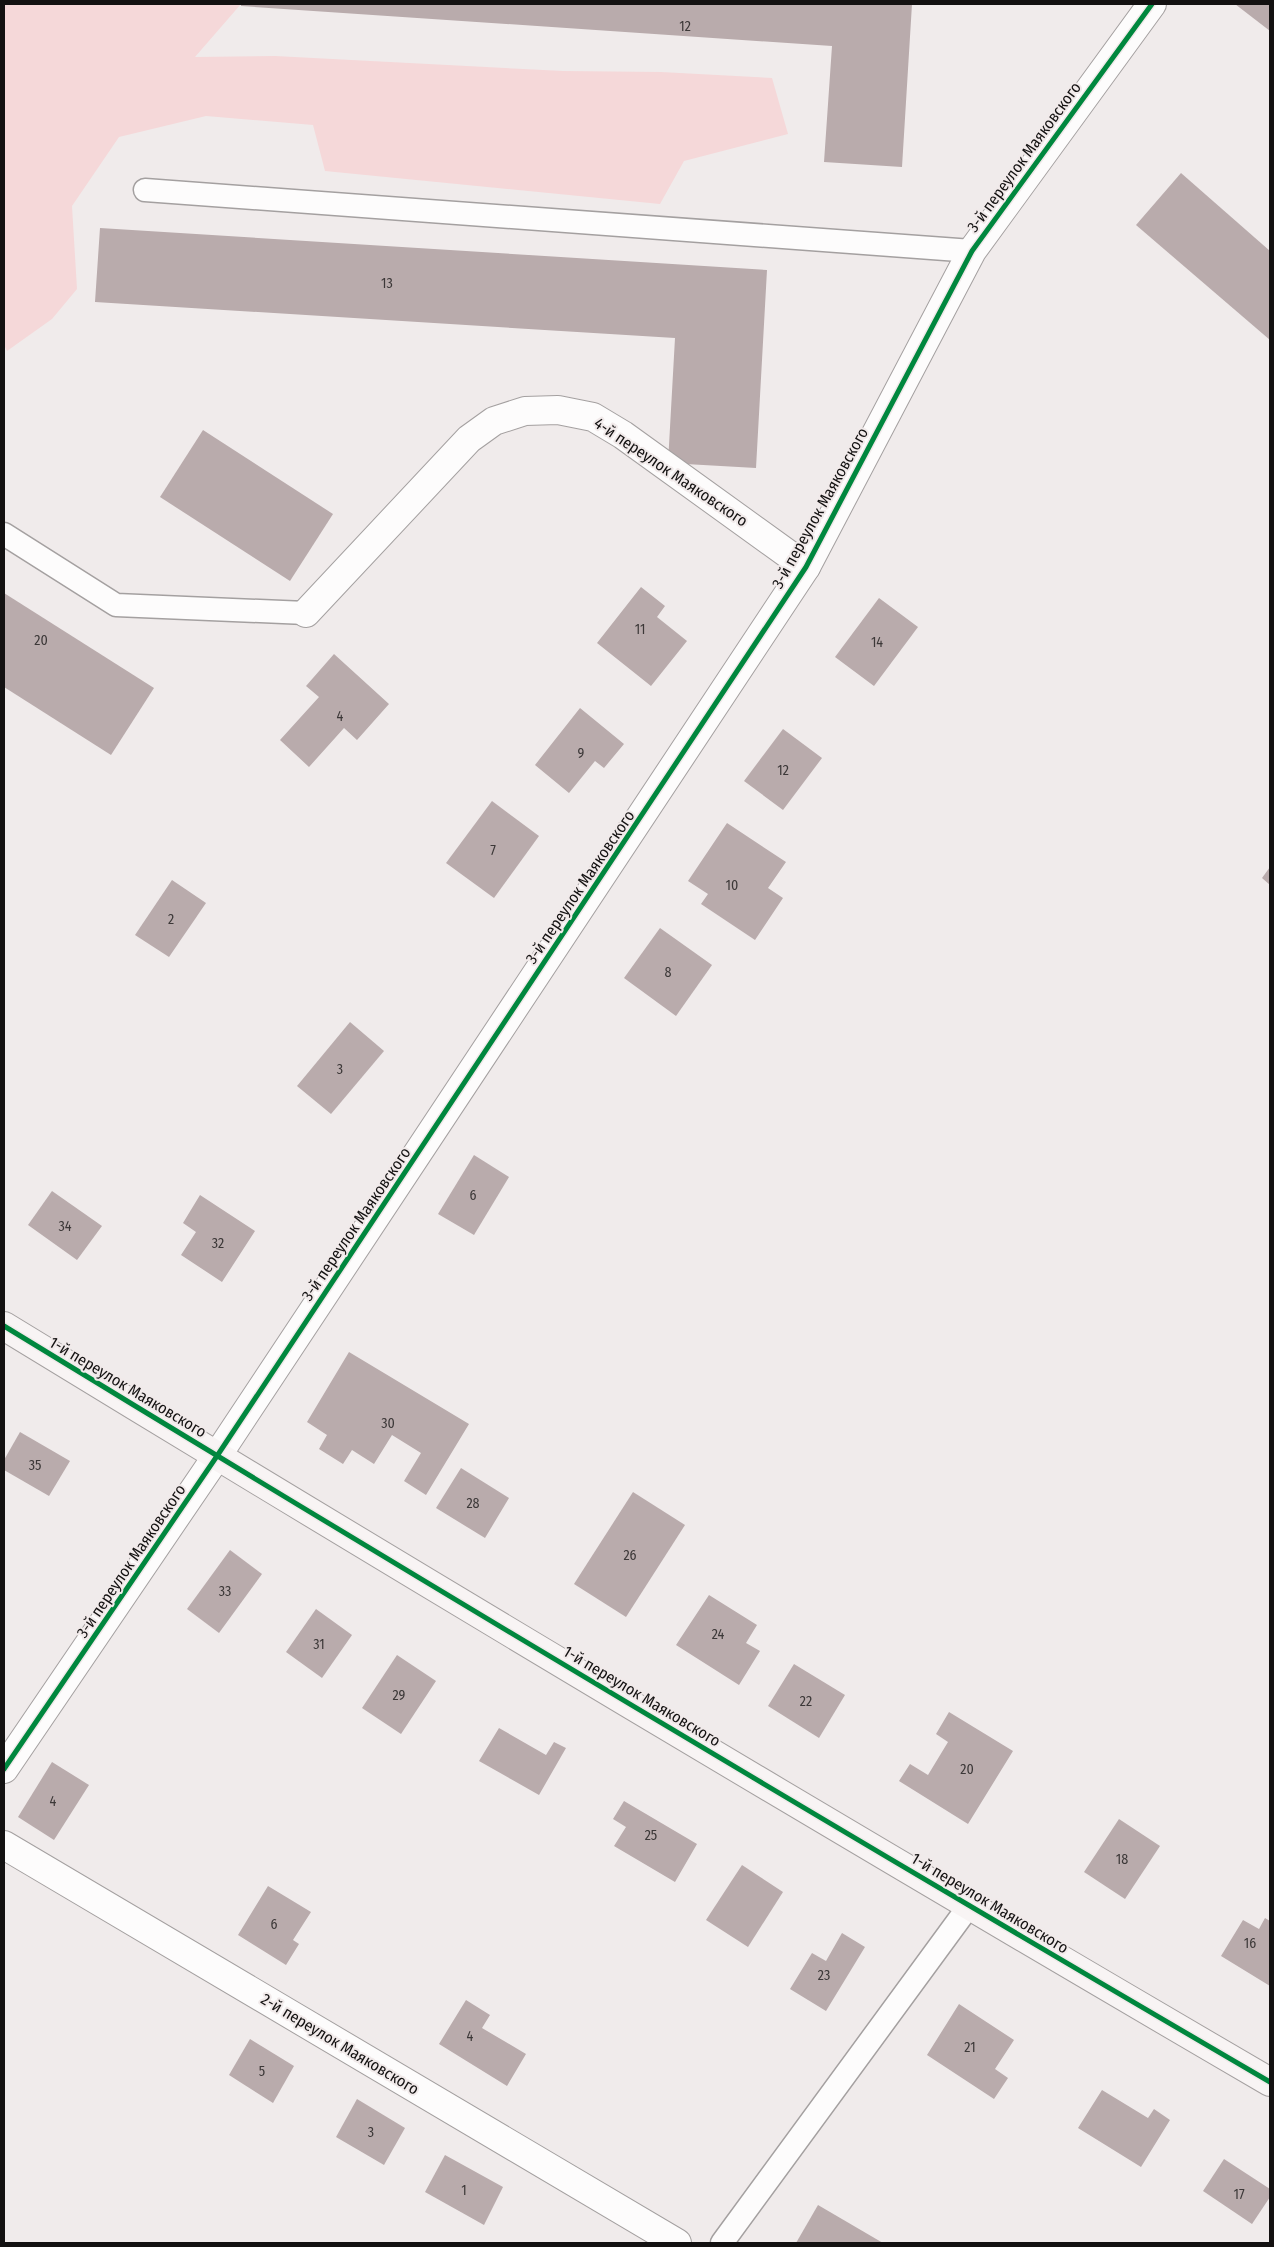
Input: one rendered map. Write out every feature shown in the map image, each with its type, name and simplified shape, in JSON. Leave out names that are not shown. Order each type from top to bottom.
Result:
[{"type":"street","name":"3-й переулок Маяковского","points":[[4,1769],[217,1456],[806,567],[972,251],[1152,4]]},
{"type":"street","name":"4-й переулок Маяковского","points":[[306,613],[469,439],[494,422],[524,411],[558,410],[593,417],[623,435],[806,567]]},
{"type":"street","name":"1-й переулок Маяковского","points":[[4,1326],[217,1456],[968,1906],[1270,2082]]},
{"type":"street","name":"2-й переулок Маяковского","points":[[4,1845],[677,2243]]},
{"type":"lane","points":[[145,190],[972,251]]},
{"type":"lane","points":[[4,534],[116,605],[306,613]]},
{"type":"lane","points":[[722,2243],[968,1906]]},
{"type":"shaded area","points":[[4,4],[241,4],[195,57],[275,56],[563,71],[661,72],[772,78],[788,134],[684,161],[660,204],[325,171],[313,125],[206,116],[119,137],[72,206],[77,289],[52,319],[7,351],[4,345]]},
{"type":"building","points":[[241,4],[912,4],[902,167],[824,162],[832,46],[241,6]]},
{"type":"building","points":[[1235,4],[1270,4],[1270,31]]},
{"type":"building","points":[[1181,173],[1270,251],[1270,340],[1136,225]]},
{"type":"building","points":[[100,228],[767,270],[756,468],[668,463],[675,338],[95,302]]},
{"type":"building","points":[[203,430],[333,514],[290,581],[160,497]]},
{"type":"building","points":[[641,587],[665,606],[657,617],[687,641],[651,686],[597,643]]},
{"type":"building","points":[[4,593],[154,688],[111,755],[4,687]]},
{"type":"building","points":[[879,598],[918,627],[874,686],[835,657]]},
{"type":"building","points":[[334,654],[389,704],[357,740],[344,728],[309,767],[280,740],[319,697],[306,686]]},
{"type":"building","points":[[580,708],[624,744],[604,768],[595,761],[569,793],[535,765]]},
{"type":"building","points":[[783,729],[822,758],[783,810],[744,781]]},
{"type":"building","points":[[492,801],[539,836],[494,898],[446,863]]},
{"type":"building","points":[[727,823],[786,862],[768,888],[783,898],[755,940],[701,904],[708,894],[688,881]]},
{"type":"building","points":[[1270,867],[1270,885],[1262,878]]},
{"type":"building","points":[[172,880],[206,903],[169,957],[135,935]]},
{"type":"building","points":[[660,928],[712,965],[676,1016],[624,978]]},
{"type":"building","points":[[350,1022],[384,1051],[331,1114],[297,1086]]},
{"type":"building","points":[[474,1155],[509,1177],[474,1235],[438,1214]]},
{"type":"building","points":[[52,1191],[102,1226],[77,1260],[28,1225]]},
{"type":"building","points":[[200,1195],[255,1231],[222,1282],[181,1255],[196,1232],[183,1223]]},
{"type":"building","points":[[349,1352],[469,1424],[426,1495],[404,1481],[421,1453],[392,1435],[374,1464],[352,1450],[343,1464],[319,1449],[327,1435],[307,1422]]},
{"type":"building","points":[[20,1432],[70,1461],[49,1496],[4,1470],[4,1460]]},
{"type":"building","points":[[461,1468],[509,1498],[485,1538],[436,1508]]},
{"type":"building","points":[[633,1492],[685,1525],[626,1617],[574,1584]]},
{"type":"building","points":[[230,1550],[262,1574],[219,1633],[187,1609]]},
{"type":"building","points":[[709,1595],[757,1625],[746,1643],[760,1651],[739,1685],[676,1645]]},
{"type":"building","points":[[316,1609],[352,1635],[322,1678],[286,1652]]},
{"type":"building","points":[[397,1655],[436,1681],[401,1734],[362,1708]]},
{"type":"building","points":[[794,1664],[845,1695],[819,1738],[768,1706]]},
{"type":"building","points":[[949,1712],[1013,1751],[968,1824],[899,1781],[910,1764],[928,1775],[948,1742],[936,1734]]},
{"type":"building","points":[[499,1728],[546,1755],[554,1742],[566,1748],[539,1795],[479,1761]]},
{"type":"building","points":[[52,1762],[89,1785],[54,1840],[18,1817]]},
{"type":"building","points":[[624,1801],[697,1844],[675,1882],[614,1846],[626,1827],[613,1819]]},
{"type":"building","points":[[1119,1819],[1160,1846],[1125,1899],[1084,1872]]},
{"type":"building","points":[[742,1865],[783,1892],[748,1947],[706,1920]]},
{"type":"building","points":[[268,1886],[311,1912],[293,1940],[299,1944],[286,1965],[238,1935]]},
{"type":"building","points":[[1265,1918],[1270,1921],[1270,1986],[1221,1956],[1243,1920],[1259,1929]]},
{"type":"building","points":[[842,1933],[865,1947],[826,2011],[790,1989],[812,1953],[826,1961]]},
{"type":"building","points":[[466,2000],[490,2015],[482,2028],[526,2054],[507,2086],[439,2044]]},
{"type":"building","points":[[959,2004],[1014,2040],[995,2069],[1008,2078],[994,2099],[927,2055]]},
{"type":"building","points":[[250,2039],[294,2066],[273,2103],[229,2075]]},
{"type":"building","points":[[1102,2090],[1148,2118],[1154,2109],[1170,2120],[1141,2167],[1078,2128]]},
{"type":"building","points":[[357,2099],[405,2128],[384,2165],[336,2137]]},
{"type":"building","points":[[445,2155],[503,2187],[484,2225],[425,2192]]},
{"type":"building","points":[[1224,2159],[1270,2189],[1270,2197],[1252,2224],[1203,2191]]},
{"type":"building","points":[[818,2205],[883,2243],[796,2243]]},
{"type":"cycle path","points":[[4,1769],[217,1456],[806,567],[972,251],[1152,4]]},
{"type":"cycle path","points":[[4,1326],[635,1707],[1270,2082]]}]
